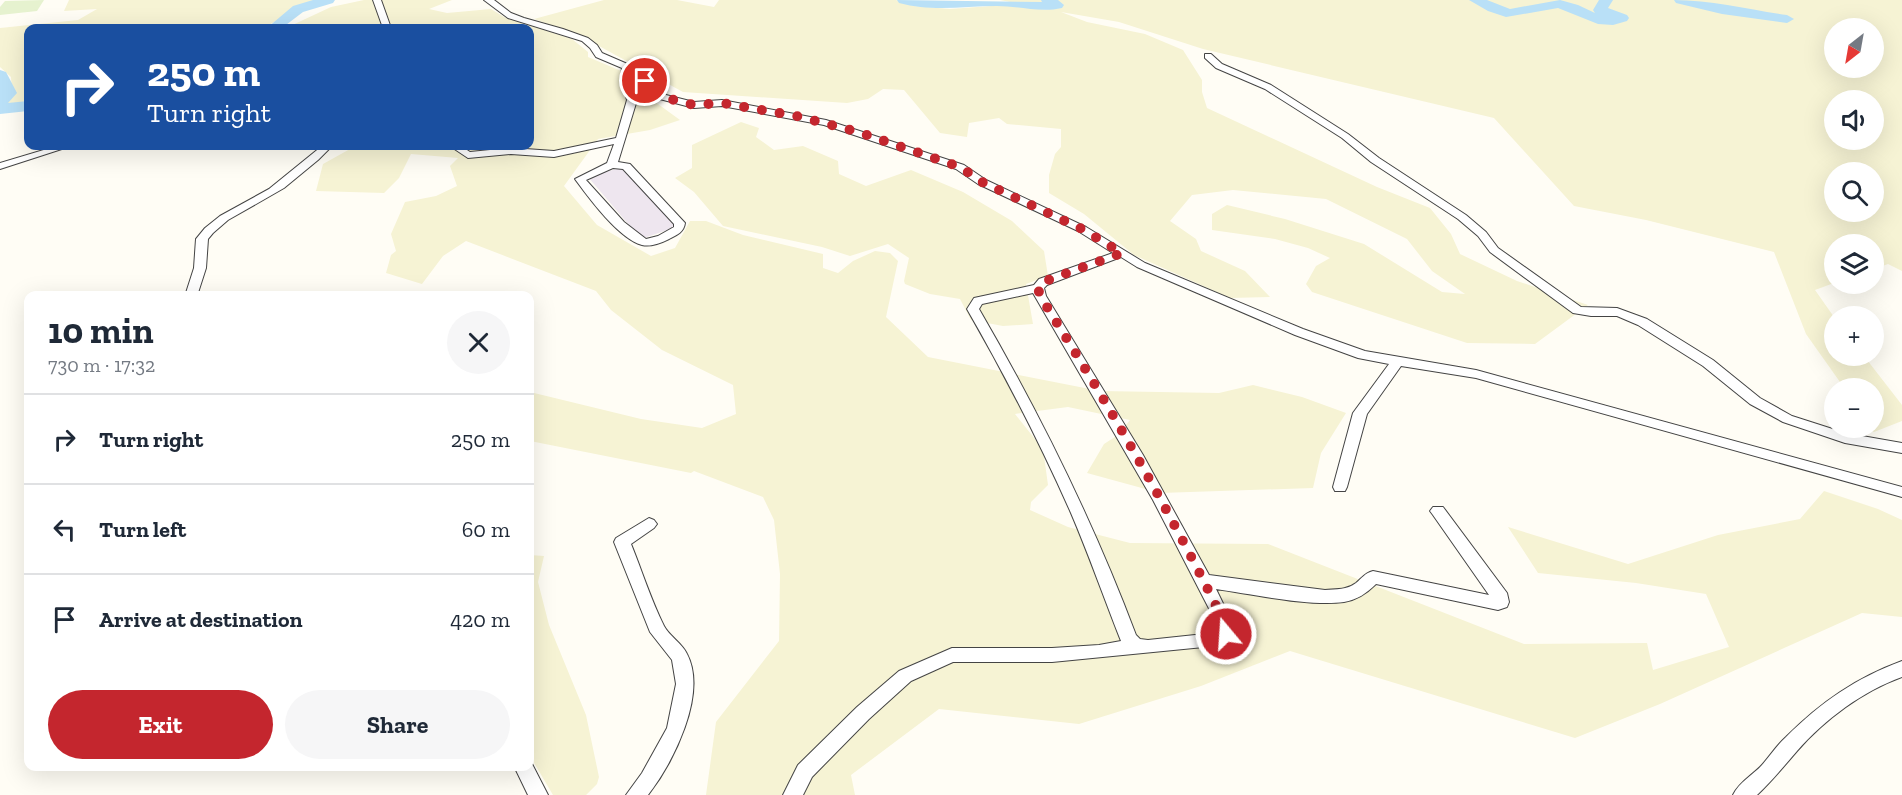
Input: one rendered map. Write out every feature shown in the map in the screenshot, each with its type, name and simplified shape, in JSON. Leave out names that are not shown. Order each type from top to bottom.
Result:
[{"type":"street","points":[[377,0],[386,24]]},
{"type":"street","points":[[488,0],[511,16],[583,38],[596,46],[599,55],[636,71],[655,95],[694,105],[722,103],[796,116],[858,132],[960,167],[982,182],[1082,229],[1141,265],[1299,332],[1363,355],[1476,374],[1902,492]]},
{"type":"street","points":[[1208,56],[1220,66],[1268,87],[1345,136],[1375,160],[1462,217],[1482,234],[1494,250],[1577,310],[1590,314],[1616,311],[1630,316],[1696,355],[1754,400],[1779,416],[1836,434],[1902,448]]},
{"type":"street","points":[[612,165],[632,100],[625,78],[627,67]]},
{"type":"street","points":[[461,150],[468,155],[511,151],[554,154],[618,140]]},
{"type":"street","points":[[0,166],[53,150]]},
{"type":"street","points":[[193,291],[198,279],[203,250],[202,239],[210,229],[231,212],[271,192],[322,150]]},
{"type":"street","points":[[612,165],[626,166],[680,223],[679,228],[665,236],[646,242],[635,238],[597,200],[580,179],[612,165]]},
{"type":"street","points":[[1122,253],[1043,282],[1038,288],[978,301],[973,309],[1037,423],[1106,575],[1129,639],[1136,645]]},
{"type":"street","points":[[793,795],[805,771],[905,676],[952,655],[1052,655],[1099,652],[1136,645],[1218,640],[1226,634],[1226,626],[1204,581],[1107,403],[1040,296],[1038,288]]},
{"type":"street","points":[[1340,487],[1360,413],[1398,361]]},
{"type":"street","points":[[1204,581],[1325,597],[1346,595],[1360,589],[1373,577],[1501,602],[1438,512]]},
{"type":"street","points":[[636,795],[649,779],[676,730],[685,684],[680,657],[658,632],[622,542],[650,524]]},
{"type":"street","points":[[1743,795],[1768,772],[1792,742],[1847,695],[1902,669]]},
{"type":"street","points":[[526,771],[538,795]]},
{"type":"shaded area","points":[[69,0],[323,0],[296,9],[271,24],[39,24],[78,20],[97,9],[64,11]]},
{"type":"shaded area","points":[[364,0],[452,0],[429,9],[447,13],[491,9],[504,17],[526,24],[295,24],[331,7]]},
{"type":"shaded area","points":[[604,0],[677,0],[714,7],[719,0],[896,0],[914,6],[950,9],[1005,5],[1050,10],[1000,0],[1902,0],[1902,271],[1888,264],[1884,265],[1884,234],[1824,234],[1824,287],[1815,290],[1826,306],[1824,306],[1824,359],[1806,334],[1774,252],[1646,220],[1574,206],[1494,118],[1203,49],[1119,22],[1061,12],[1087,22],[1145,34],[1183,50],[1202,80],[1202,92],[1207,108],[1377,187],[1430,208],[1451,234],[1460,254],[1517,281],[1588,305],[1535,344],[1467,343],[1312,292],[1306,284],[1316,266],[1330,258],[1308,248],[1275,239],[1212,230],[1212,214],[1227,205],[1285,219],[1364,244],[1442,292],[1465,294],[1432,271],[1407,239],[1326,199],[1233,190],[1192,195],[1170,221],[1196,239],[1201,251],[1245,271],[1270,297],[1230,298],[1134,255],[1084,214],[1049,193],[1049,175],[1055,154],[1061,147],[1061,129],[1007,124],[999,118],[969,123],[967,137],[940,133],[904,90],[883,89],[868,99],[847,103],[683,92],[579,35],[534,19]]},
{"type":"shaded area","points":[[24,26],[24,102],[5,104],[12,90],[11,77],[0,67],[0,28]]},
{"type":"shaded area","points":[[534,27],[572,39],[588,52],[588,57],[645,81],[647,96],[680,120],[650,130],[598,139],[564,186],[597,225],[651,256],[675,248],[690,221],[706,221],[743,235],[823,254],[823,268],[838,273],[853,261],[875,251],[890,253],[898,261],[886,317],[928,357],[1100,391],[1219,393],[1253,385],[1302,397],[1346,413],[1321,453],[1313,488],[1160,493],[1087,473],[1104,444],[1118,435],[1130,420],[1068,407],[1015,414],[1043,449],[1048,485],[1031,502],[1030,510],[1068,527],[1130,543],[1268,544],[1524,644],[1647,643],[1653,670],[1729,647],[1706,594],[1636,583],[1538,573],[1508,527],[1628,564],[1718,535],[1800,519],[1824,491],[1878,509],[1902,520],[1902,617],[1862,613],[1660,704],[1575,738],[1290,651],[1201,686],[1079,724],[939,709],[851,775],[855,795],[706,795],[716,722],[779,641],[780,574],[774,520],[763,497],[694,471],[691,473],[534,442],[534,393],[641,419],[702,428],[736,414],[733,385],[662,350],[611,310],[596,291],[466,241],[443,256],[422,284],[386,273],[391,255],[396,251],[391,234],[405,202],[436,196],[457,186],[450,166],[458,158],[411,154],[399,178],[384,193],[316,191],[323,164],[348,150],[534,150]]},
{"type":"shaded area","points":[[741,122],[759,128],[756,137],[774,150],[803,146],[838,161],[839,174],[866,186],[911,170],[963,192],[1012,221],[1044,251],[1048,276],[1026,284],[1033,324],[1003,326],[971,320],[960,299],[930,294],[905,284],[909,258],[888,244],[850,256],[822,247],[723,226],[694,192],[675,178],[692,168],[692,145]]},
{"type":"shaded area","points":[[623,167],[679,226],[641,239],[588,177]]},
{"type":"shaded area","points":[[1829,366],[1872,366],[1881,378],[1837,378]]},
{"type":"shaded area","points":[[1884,382],[1902,405],[1902,421],[1884,428]]},
{"type":"shaded area","points":[[534,555],[544,556],[538,582],[549,625],[586,715],[599,777],[597,784],[586,795],[553,795],[534,763]]},
{"type":"green space","points":[[44,0],[37,11],[0,15],[0,7],[5,1]]},
{"type":"waterway","points":[[279,24],[298,9],[328,0]]},
{"type":"waterway","points":[[904,0],[927,5],[997,2],[1057,5],[1048,0]]},
{"type":"waterway","points":[[1476,0],[1506,13],[1558,4],[1605,21],[1622,18],[1600,10],[1606,0]]},
{"type":"waterway","points":[[1681,0],[1722,10],[1787,19]]},
{"type":"waterway","points":[[0,75],[9,93],[0,102]]},
{"type":"waterway","points":[[0,109],[24,106]]},
{"type":"route","points":[[645,81],[655,95],[694,105],[722,103],[826,123],[960,167],[982,182],[1082,229],[1122,253],[1043,282],[1038,288],[1040,296],[1107,403],[1193,559],[1226,626],[1226,634]]}]
